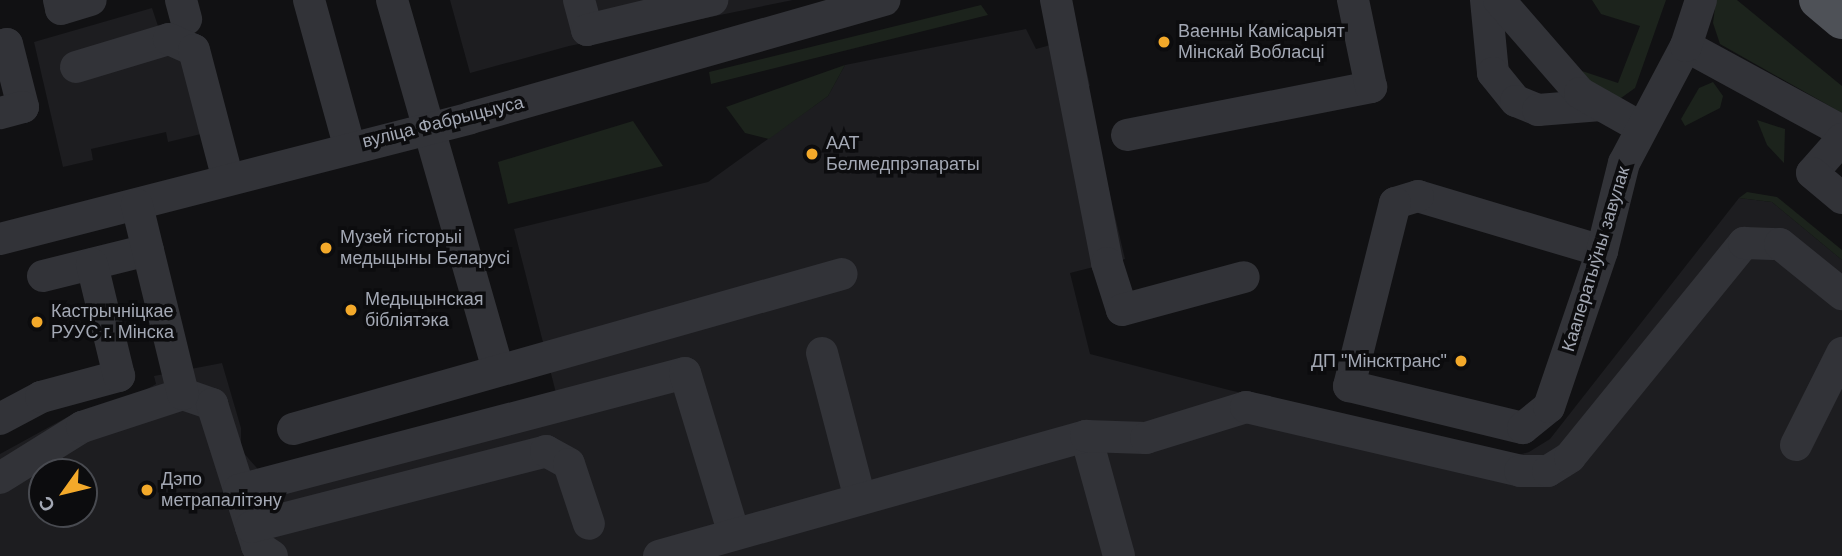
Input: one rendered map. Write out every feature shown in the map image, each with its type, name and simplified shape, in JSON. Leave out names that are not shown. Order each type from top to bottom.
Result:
[{"type":"main road","points":[[1818,0],[1842,20]]},
{"type":"street","points":[[59,0],[61,9],[91,0]]},
{"type":"street","points":[[309,0],[349,145]]},
{"type":"street","points":[[392,0],[498,369]]},
{"type":"street","points":[[579,0],[587,30],[712,0]]},
{"type":"street","name":"вуліца Фабрыцыуса","points":[[0,239],[429,126],[844,5],[885,0]]},
{"type":"street","points":[[1056,0],[1107,263],[1122,310],[1244,276]]},
{"type":"street","points":[[1127,135],[1371,87],[1353,0]]},
{"type":"street","points":[[1486,0],[1493,73],[1516,100],[1538,110],[1601,105]]},
{"type":"street","points":[[1499,0],[1551,64],[1601,105],[1642,128]]},
{"type":"street","name":"Кааператыўны завулак","points":[[1602,251],[1418,196],[1395,203],[1349,386],[1523,428],[1549,407],[1602,251],[1624,163],[1686,46],[1701,0]]},
{"type":"street","points":[[76,67],[169,39],[194,50],[228,180]]},
{"type":"street","points":[[0,46],[7,44],[23,107],[0,113]]},
{"type":"street","points":[[1686,46],[1842,131]]},
{"type":"street","points":[[1842,139],[1812,173],[1842,198]]},
{"type":"street","points":[[137,205],[183,394]]},
{"type":"street","points":[[659,556],[1086,436],[1146,438],[1246,407],[1520,471],[1548,471],[1570,457],[1744,243],[1780,244],[1842,294]]},
{"type":"street","points":[[43,276],[148,250]]},
{"type":"street","points":[[0,419],[41,397],[119,376],[92,264]]},
{"type":"street","points":[[293,429],[842,274]]},
{"type":"street","points":[[822,353],[860,499]]},
{"type":"street","points":[[1796,445],[1833,398],[1842,353]]},
{"type":"street","points":[[239,490],[685,373],[734,534]]},
{"type":"street","points":[[0,478],[82,427],[183,394],[212,404],[257,546],[272,556]]},
{"type":"street","points":[[1086,436],[1119,556]]},
{"type":"street","points":[[251,527],[546,451],[569,464],[589,524]]},
{"type":"shaded area","points":[[450,0],[793,0],[569,46],[470,73]]},
{"type":"shaded area","points":[[1592,0],[1666,0],[1635,88],[1621,98],[1595,92],[1582,71],[1618,83],[1640,26],[1601,14]]},
{"type":"shaded area","points":[[1716,0],[1737,0],[1842,86],[1842,113],[1720,44],[1713,23]]},
{"type":"shaded area","points":[[981,5],[988,15],[711,84],[709,72]]},
{"type":"shaded area","points":[[152,8],[159,29],[181,35],[205,133],[168,142],[166,132],[91,149],[93,160],[63,167],[34,42]]},
{"type":"shaded area","points":[[1026,29],[1036,49],[1079,37],[1090,86],[1085,88],[1125,259],[1070,273],[1090,354],[1229,390],[1515,456],[1529,452],[1550,439],[1739,198],[1772,202],[1842,260],[1842,556],[0,556],[0,454],[71,415],[120,404],[156,384],[154,376],[222,363],[241,428],[241,450],[264,476],[556,393],[514,229],[708,182],[828,96],[845,65]]},
{"type":"shaded area","points":[[845,65],[828,96],[769,139],[745,133],[726,107]]},
{"type":"shaded area","points":[[1713,82],[1723,96],[1720,108],[1685,126],[1681,119],[1699,88]]},
{"type":"shaded area","points":[[1757,120],[1785,129],[1784,163],[1767,145]]},
{"type":"shaded area","points":[[633,121],[663,166],[508,204],[498,162]]},
{"type":"shaded area","points":[[1747,192],[1777,197],[1842,250],[1842,260],[1772,202],[1739,198]]},
{"type":"place","name":"Ваенны Камісарыят Мінскай Вобласці","points":[[1164,42]]},
{"type":"place","name":"ААТ Белмедпрэпараты","points":[[812,154]]},
{"type":"place","name":"Музей гісторыі медыцыны Беларусі","points":[[326,248]]},
{"type":"place","name":"Медыцынская бібліятэка","points":[[351,310]]},
{"type":"place","name":"Кастрычніцкае РУУС г. Мінска","points":[[37,322]]},
{"type":"place","name":"ДП \"Мінсктранс\"","points":[[1461,361]]},
{"type":"place","name":"Дэпо метрапалітэну","points":[[147,490]]}]
